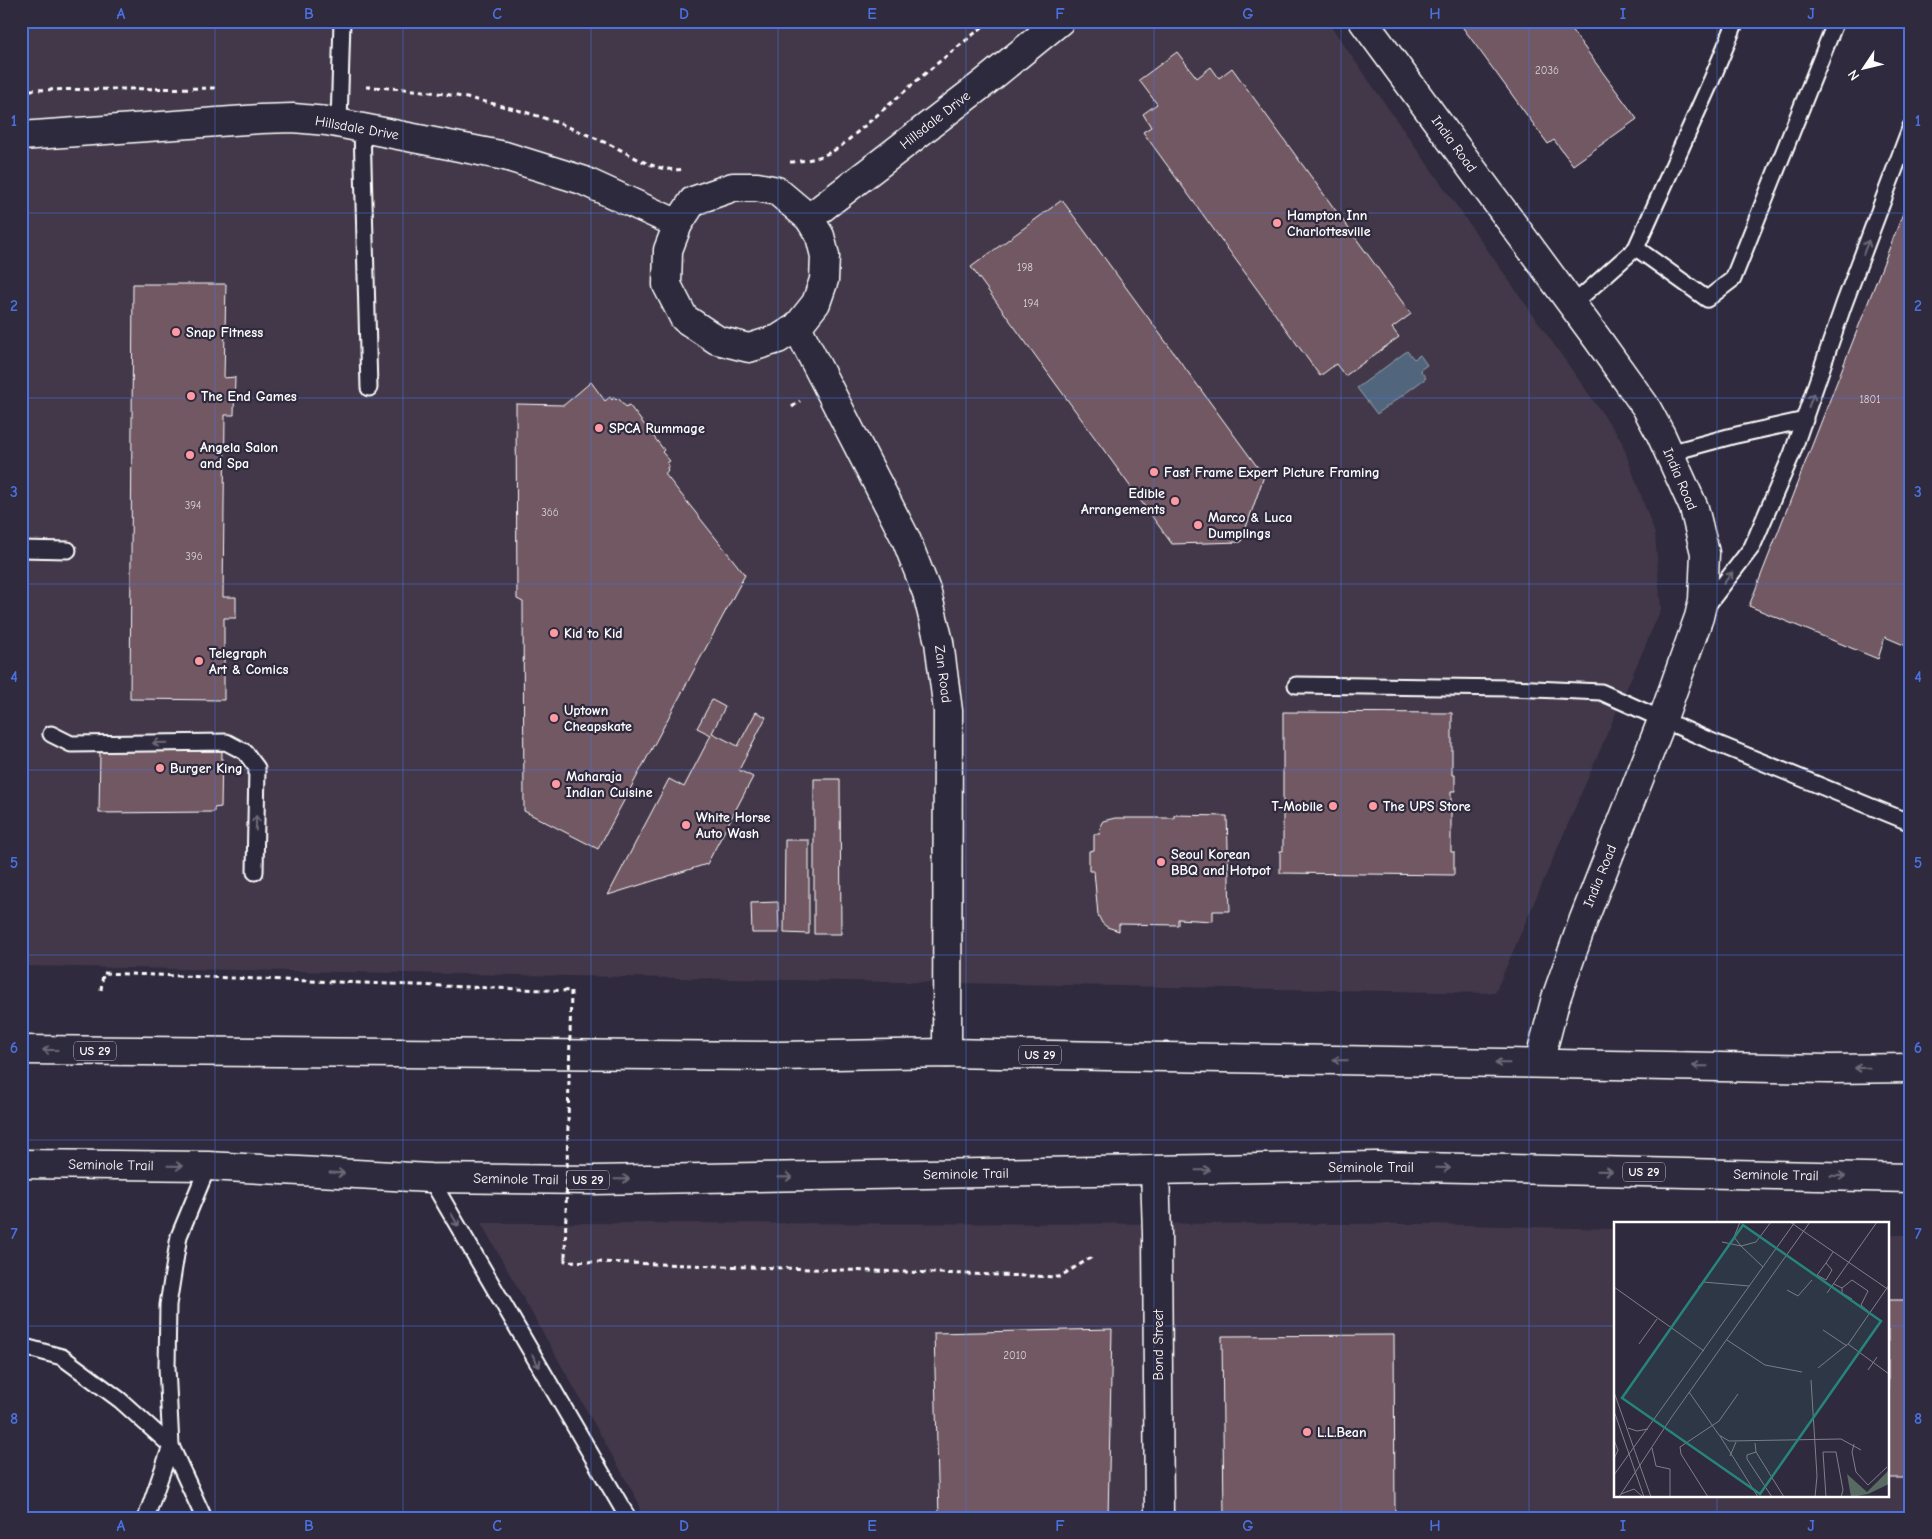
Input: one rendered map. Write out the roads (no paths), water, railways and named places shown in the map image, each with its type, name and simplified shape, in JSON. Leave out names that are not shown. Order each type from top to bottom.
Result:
[{"type":"main road","name":"Hillsdale Drive","points":[[809,218],[984,83],[1060,21]]},
{"type":"main road","name":"India Road","points":[[1364,21],[1646,407],[1694,508],[1705,553],[1699,617],[1663,718],[1584,918],[1556,998],[1539,1063]]},
{"type":"main road","name":"Hillsdale Drive","points":[[21,136],[293,118],[350,126],[505,156],[582,180],[678,224]]},
{"type":"main road","points":[[733,187],[757,187],[777,191],[809,218],[820,236],[824,256],[824,280],[816,303],[797,327],[778,340],[749,348],[718,340],[684,318],[667,285],[668,250],[678,224],[693,201],[733,187]]},
{"type":"main road","name":"Zan Road","points":[[797,327],[906,539],[927,593],[939,642],[948,711],[947,1053]]},
{"type":"main road","name":"US 29","points":[[21,1050],[760,1056],[947,1053],[1829,1069],[1911,1068]]},
{"type":"main road","name":"Seminole Trail","points":[[21,1164],[208,1166],[430,1178],[594,1180],[1376,1166],[1911,1178]]},
{"type":"main road","name":"Bond Street","points":[[1155,1171],[1158,1518]]},
{"type":"lane","points":[[342,21],[369,388]]},
{"type":"lane","points":[[1572,305],[1636,248],[1736,21]]},
{"type":"lane","points":[[1636,248],[1707,299],[1733,279],[1836,21]]},
{"type":"lane","points":[[1699,617],[1752,547],[1805,420],[1844,304],[1911,126]]},
{"type":"lane","points":[[1669,453],[1732,436],[1805,420]]},
{"type":"lane","points":[[21,549],[68,550]]},
{"type":"lane","points":[[1296,685],[1511,688],[1601,692],[1663,718],[1706,739],[1911,823]]},
{"type":"lane","points":[[51,734],[71,744],[226,742],[245,752],[257,768],[255,872]]},
{"type":"lane","points":[[146,1518],[170,1446],[167,1367],[168,1305],[179,1236],[208,1166]]},
{"type":"lane","points":[[430,1178],[628,1518]]},
{"type":"lane","points":[[21,1346],[62,1357],[120,1400],[170,1446],[204,1518]]},
{"type":"water","points":[[1407,351],[1414,359],[1420,355],[1427,365],[1420,370],[1426,378],[1377,414],[1357,388]]},
{"type":"place","name":"Hampton Inn Charlottesville","points":[[1277,223]]},
{"type":"place","name":"Snap Fitness","points":[[176,332]]},
{"type":"place","name":"The End Games","points":[[191,396]]},
{"type":"place","name":"SPCA Rummage","points":[[599,428]]},
{"type":"place","name":"Angela Salon and Spa","points":[[190,455]]},
{"type":"place","name":"Fast Frame Expert Picture Framing","points":[[1154,472]]},
{"type":"place","name":"Edible Arrangements","points":[[1175,501]]},
{"type":"place","name":"Marco & Luca Dumplings","points":[[1198,525]]},
{"type":"place","name":"Kid to Kid","points":[[554,633]]},
{"type":"place","name":"Telegraph Art & Comics","points":[[199,661]]},
{"type":"place","name":"Uptown Cheapskate","points":[[554,718]]},
{"type":"place","name":"Burger King","points":[[160,768]]},
{"type":"place","name":"Maharaja Indian Cuisine","points":[[556,784]]},
{"type":"place","name":"T-Mobile","points":[[1333,806]]},
{"type":"place","name":"The UPS Store","points":[[1373,806]]},
{"type":"place","name":"White Horse Auto Wash","points":[[686,825]]},
{"type":"place","name":"Seoul Korean BBQ and Hotpot","points":[[1161,862]]},
{"type":"place","name":"L.L.Bean","points":[[1307,1432]]}]
